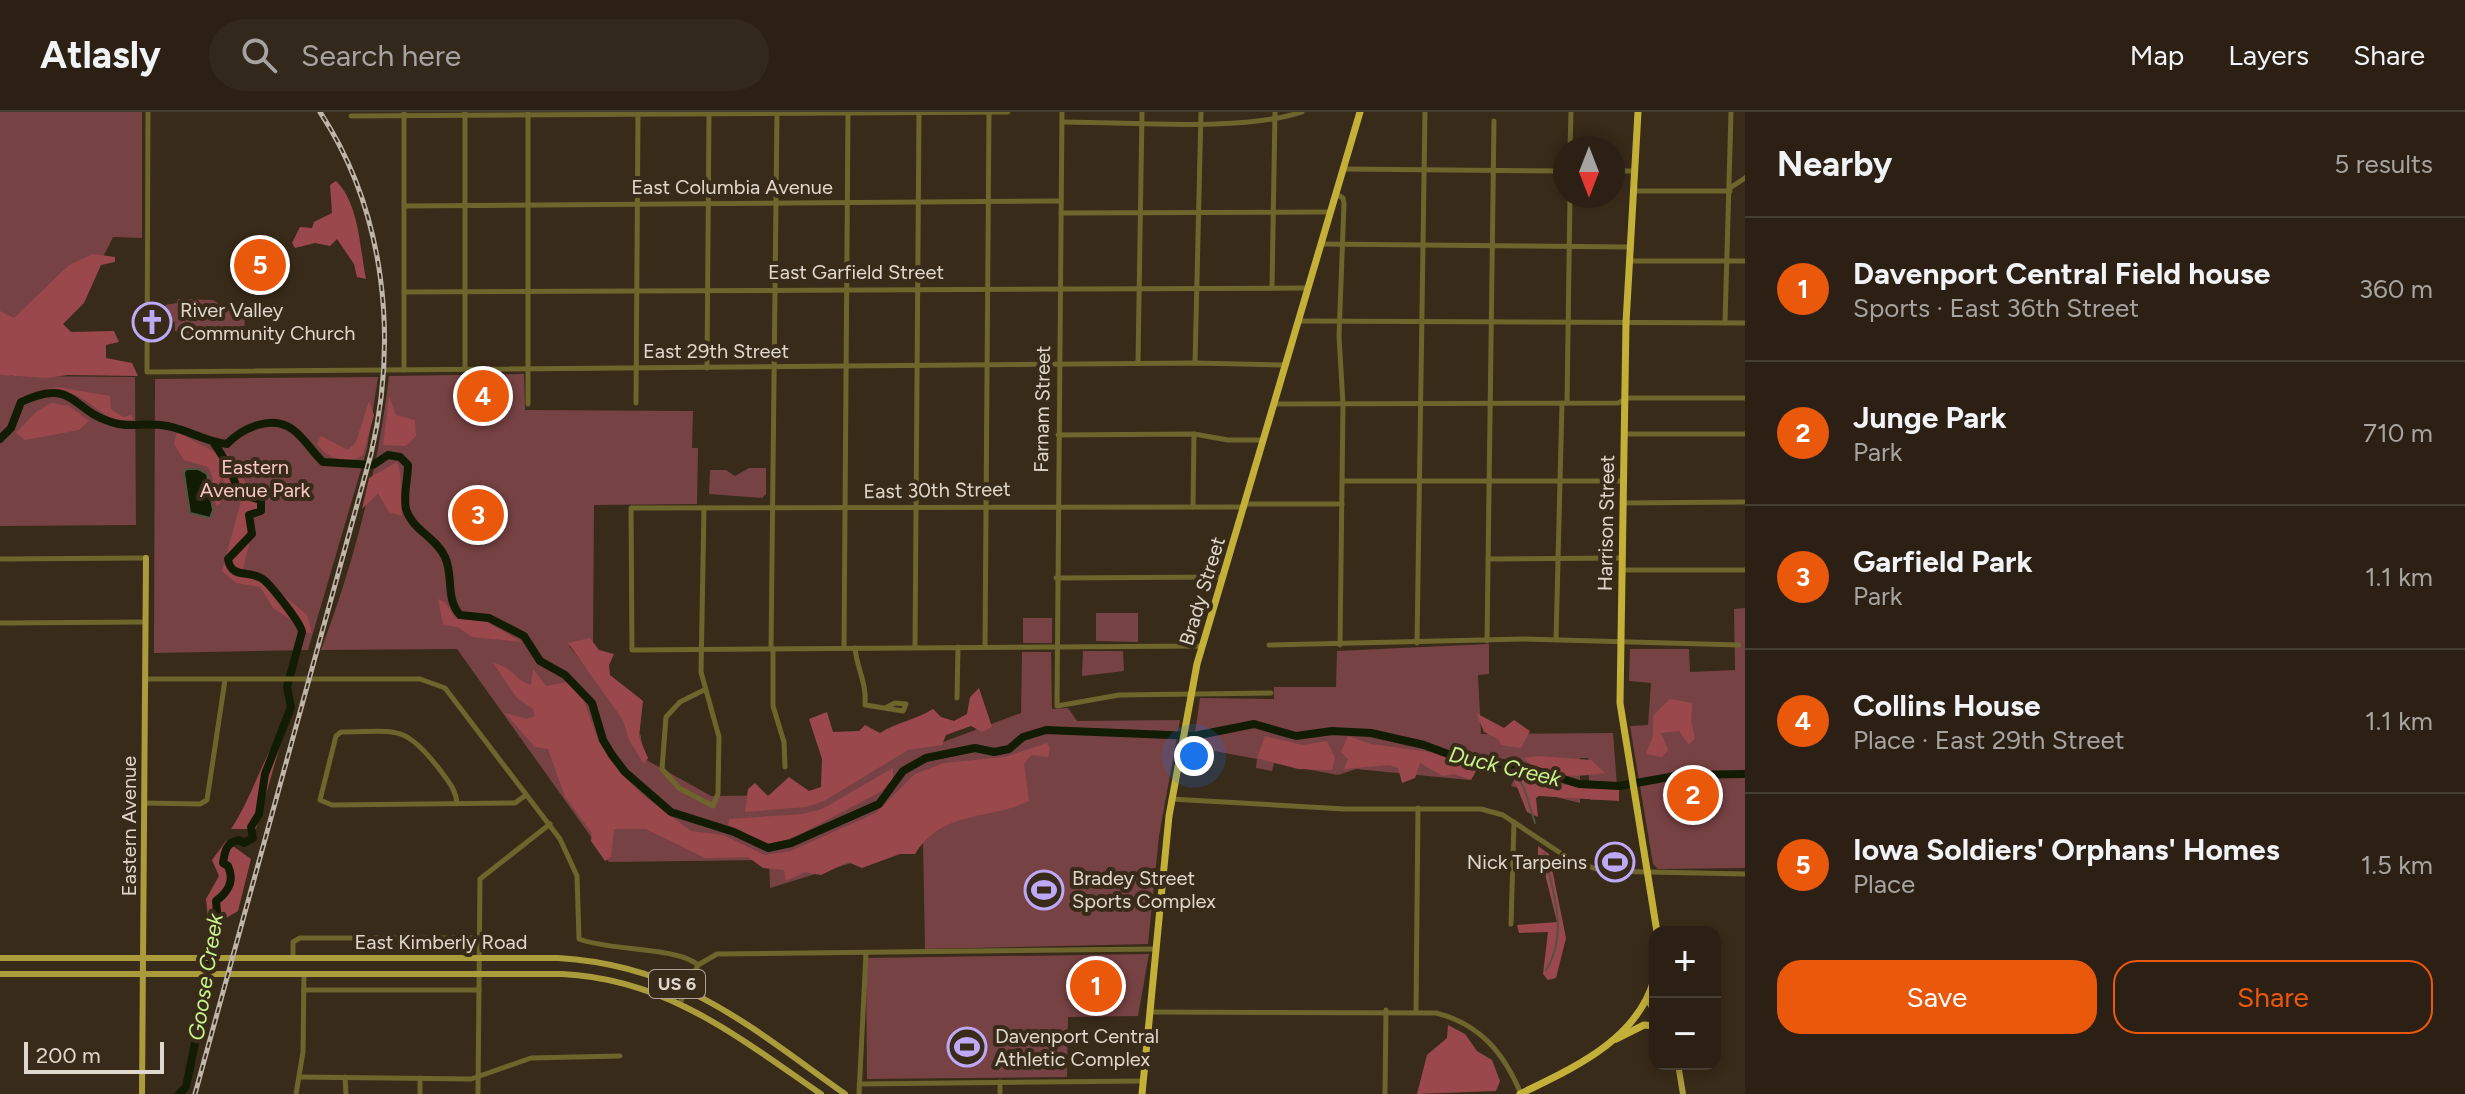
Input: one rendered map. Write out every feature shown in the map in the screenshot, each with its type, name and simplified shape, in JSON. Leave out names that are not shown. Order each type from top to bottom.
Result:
[{"type":"highway","name":"Brady Street","points":[[1142,1094],[1171,799],[1191,693],[1222,577],[1360,112]]},
{"type":"highway","name":"Harrison Street","points":[[1638,112],[1626,323],[1620,703],[1656,926]]},
{"type":"highway","points":[[1614,1040],[1649,994]]},
{"type":"highway","points":[[1520,1094],[1586,1060],[1614,1040],[1649,1025]]},
{"type":"main road","name":"Eastern Avenue","points":[[142,1093],[146,558]]},
{"type":"main road","name":"East Kimberly Road","points":[[0,958],[558,958],[616,964],[688,989],[845,1094]]},
{"type":"main road","name":"East Kimberly Road","points":[[0,974],[603,977],[644,987],[680,1003],[821,1094]]},
{"type":"main road","points":[[1679,1070],[1683,1094]]},
{"type":"street","name":"East 29th Street","points":[[148,112],[147,372],[1138,363],[1286,365]]},
{"type":"street","points":[[844,648],[848,112]]},
{"type":"street","points":[[915,647],[919,112]]},
{"type":"street","points":[[985,647],[989,112]]},
{"type":"street","points":[[351,116],[1008,112]]},
{"type":"street","name":"Farnam Street","points":[[1062,112],[1057,706],[1119,695],[1191,693]]},
{"type":"street","points":[[1138,363],[1142,112]]},
{"type":"street","points":[[1195,363],[1201,112]]},
{"type":"street","points":[[1272,288],[1275,112]]},
{"type":"street","points":[[1062,122],[1275,120],[1302,112]]},
{"type":"street","points":[[1417,643],[1425,112]]},
{"type":"street","points":[[1570,136],[1571,112]]},
{"type":"street","points":[[1725,323],[1731,112]]},
{"type":"street","points":[[636,403],[638,113]]},
{"type":"street","points":[[707,368],[709,113]]},
{"type":"street","points":[[777,113],[772,649],[773,706],[784,742],[785,767]]},
{"type":"street","points":[[404,114],[404,370]]},
{"type":"street","points":[[465,114],[465,369]]},
{"type":"street","points":[[528,114],[528,404]]},
{"type":"street","points":[[1487,641],[1494,121]]},
{"type":"street","points":[[1344,169],[1553,171]]},
{"type":"street","points":[[1625,171],[1634,171]]},
{"type":"street","points":[[1633,191],[1730,190],[1745,178]]},
{"type":"street","points":[[1336,194],[1344,200],[1340,321],[1343,404],[1340,645]]},
{"type":"street","name":"East Columbia Avenue","points":[[404,206],[1061,201]]},
{"type":"street","points":[[1556,640],[1570,208]]},
{"type":"street","points":[[1061,213],[1331,212]]},
{"type":"street","points":[[1320,244],[1630,247]]},
{"type":"street","points":[[1629,261],[1745,261]]},
{"type":"street","name":"East Garfield Street","points":[[404,292],[1308,288]]},
{"type":"street","points":[[1299,321],[1745,323]]},
{"type":"street","points":[[1274,404],[1618,403],[1624,400],[1745,398]]},
{"type":"street","points":[[1193,507],[1194,434]]},
{"type":"street","points":[[1058,435],[1194,434],[1228,440],[1263,440]]},
{"type":"street","points":[[1623,434],[1745,434]]},
{"type":"street","points":[[1343,481],[1623,481]]},
{"type":"street","points":[[1622,503],[1745,502]]},
{"type":"street","name":"East 30th Street","points":[[701,650],[632,650],[631,508],[1342,504]]},
{"type":"street","points":[[704,508],[701,650],[704,690],[717,722],[719,737],[716,804],[704,802],[672,782],[662,769],[666,717],[683,700],[704,690]]},
{"type":"street","points":[[0,559],[146,558]]},
{"type":"street","points":[[1488,559],[1622,558]]},
{"type":"street","points":[[1621,570],[1745,570]]},
{"type":"street","points":[[1056,578],[1222,577]]},
{"type":"street","points":[[0,623],[146,622]]},
{"type":"street","points":[[1269,645],[1556,640],[1739,645]]},
{"type":"street","points":[[701,650],[1202,646]]},
{"type":"street","points":[[957,698],[958,647]]},
{"type":"street","points":[[855,648],[856,664],[865,682],[865,705],[887,707]]},
{"type":"street","points":[[145,679],[420,679],[438,682],[550,824],[574,865],[581,941],[677,954],[698,965]]},
{"type":"street","points":[[145,803],[203,803],[211,784],[225,680]]},
{"type":"street","points":[[1191,693],[1271,693]]},
{"type":"street","points":[[457,804],[455,790],[416,740],[395,732],[341,732],[333,747],[320,800],[326,804],[357,805],[457,804],[515,803],[526,795]]},
{"type":"street","points":[[1171,799],[1345,809],[1475,808],[1514,821],[1579,864],[1609,873],[1745,874]]},
{"type":"street","points":[[1416,1010],[1418,808]]},
{"type":"street","points":[[1511,924],[1514,821]]},
{"type":"street","points":[[478,1094],[479,885],[482,874],[550,824]]},
{"type":"street","points":[[293,958],[296,939],[479,938]]},
{"type":"street","points":[[680,1003],[698,965],[717,954],[1156,949]]},
{"type":"street","points":[[859,1094],[866,953]]},
{"type":"street","points":[[296,1094],[300,1077],[304,974]]},
{"type":"street","points":[[304,990],[479,990]]},
{"type":"street","points":[[1385,1094],[1386,1010]]},
{"type":"street","points":[[1150,1012],[1416,1010],[1446,1015],[1470,1026],[1490,1041],[1507,1064],[1520,1094]]},
{"type":"street","points":[[300,1077],[478,1076],[531,1058],[620,1056]]},
{"type":"street","points":[[345,1077],[346,1094]]},
{"type":"street","points":[[420,1078],[420,1094]]},
{"type":"street","points":[[859,1084],[1143,1081]]},
{"type":"street","points":[[1000,1082],[1000,1094]]},
{"type":"green space","points":[[0,112],[142,112],[142,238],[113,237],[88,288],[10,350],[10,376],[135,377],[136,525],[0,526]]},
{"type":"green space","points":[[178,299],[213,300],[245,319],[243,338],[235,342],[175,331],[175,322],[166,321],[165,305],[177,303]]},
{"type":"green space","points":[[524,374],[525,410],[693,411],[692,448],[698,448],[697,504],[594,505],[593,645],[569,646],[641,736],[643,758],[711,796],[815,795],[868,750],[935,745],[1021,713],[1022,652],[1051,652],[1052,709],[1068,708],[1077,721],[1180,720],[1159,836],[1148,944],[925,949],[923,841],[770,888],[769,860],[609,862],[457,649],[321,650],[363,515],[389,376]]},
{"type":"green space","name":"Eastern Avenue Park","points":[[378,377],[367,449],[308,650],[154,653],[155,379]]},
{"type":"green space","points":[[749,468],[766,468],[766,494],[762,498],[709,494],[710,470],[726,470],[735,476]]},
{"type":"green space","points":[[1745,608],[1745,868],[1658,869],[1653,864],[1630,726],[1648,725],[1651,683],[1629,681],[1630,649],[1689,649],[1690,672],[1735,670],[1734,609]]},
{"type":"green space","points":[[1096,613],[1138,613],[1138,642],[1096,641]]},
{"type":"green space","points":[[1023,618],[1052,618],[1052,643],[1023,643]]},
{"type":"green space","points":[[1489,644],[1489,674],[1478,675],[1481,734],[1613,733],[1618,799],[1590,800],[1588,758],[1580,758],[1580,803],[1511,786],[1523,761],[1481,757],[1469,780],[1356,769],[1338,775],[1274,763],[1272,771],[1256,768],[1257,759],[1193,747],[1200,698],[1274,699],[1274,687],[1336,687],[1337,651]]},
{"type":"green space","points":[[1083,651],[1123,651],[1124,671],[1082,676]]},
{"type":"green space","name":"Davenport Central Athletic Complex","points":[[1149,954],[1138,1016],[1068,1017],[1067,1077],[867,1079],[866,958]]},
{"type":"shaded area","points":[[336,181],[350,201],[354,214],[366,279],[357,277],[354,264],[337,239],[330,246],[315,243],[295,248],[292,243],[300,227],[312,228],[314,222],[332,213],[330,185]]},
{"type":"shaded area","points":[[93,254],[115,257],[115,262],[101,265],[84,303],[63,324],[71,332],[114,331],[119,342],[106,345],[106,358],[132,363],[138,376],[68,375],[47,378],[0,375],[0,311],[14,318],[69,265]]},
{"type":"shaded area","points":[[57,387],[110,396],[111,409],[123,417],[132,415],[133,420],[106,415],[69,393],[43,390]]},
{"type":"shaded area","points":[[389,396],[396,415],[415,420],[416,436],[406,446],[383,445]]},
{"type":"shaded area","points":[[369,401],[374,415],[363,455],[344,460],[332,457],[321,449],[317,444],[321,436],[348,450],[356,442]]},
{"type":"shaded area","points":[[51,403],[69,406],[89,421],[79,430],[25,440],[16,433],[36,412]]},
{"type":"shaded area","points":[[177,432],[213,451],[227,453],[247,485],[264,501],[246,519],[249,545],[241,577],[255,578],[278,591],[307,615],[312,633],[299,632],[297,624],[273,608],[260,587],[236,583],[222,571],[241,501],[228,494],[222,477],[219,483],[221,502],[217,506],[208,467],[184,460],[174,444]]},
{"type":"shaded area","points":[[397,462],[402,516],[389,512],[378,493],[362,509],[369,478]]},
{"type":"shaded area","points":[[186,469],[198,469],[207,474],[213,510],[210,518],[190,513]]},
{"type":"shaded area","points":[[438,599],[445,602],[454,616],[466,620],[480,618],[522,642],[472,637],[458,627],[443,625]]},
{"type":"shaded area","points":[[590,638],[599,650],[614,654],[609,665],[610,675],[643,701],[639,737],[648,758],[644,764],[629,740],[623,720],[568,643]]},
{"type":"shaded area","points":[[493,663],[531,685],[533,669],[546,686],[568,682],[583,699],[599,742],[619,771],[644,796],[691,831],[723,835],[765,855],[791,851],[876,813],[915,774],[944,763],[1005,757],[1047,743],[1050,748],[1048,757],[1031,755],[1024,764],[1029,801],[952,823],[926,840],[915,854],[900,854],[862,868],[848,862],[821,875],[805,872],[786,881],[784,870],[763,868],[748,857],[705,858],[646,829],[614,829],[611,857],[605,861],[591,841],[592,833],[565,797],[548,749],[535,747],[505,713],[527,719],[535,716],[533,709],[517,698]]},
{"type":"shaded area","points":[[979,688],[992,727],[982,732],[971,726],[946,735],[942,745],[908,750],[824,801],[806,807],[745,812],[748,789],[755,783],[768,796],[789,777],[809,791],[821,787],[822,759],[809,719],[827,712],[833,732],[859,731],[865,725],[880,733],[933,709],[941,717],[954,721],[967,714],[970,697]]},
{"type":"shaded area","points":[[1670,699],[1692,703],[1691,721],[1695,738],[1689,745],[1679,731],[1661,733],[1668,750],[1662,757],[1646,754],[1653,736],[1653,716]]},
{"type":"shaded area","points":[[1476,713],[1504,728],[1514,720],[1530,731],[1521,748],[1501,745],[1498,739],[1484,732]]},
{"type":"shaded area","points":[[279,734],[282,739],[256,829],[231,829],[244,806]]},
{"type":"shaded area","points":[[1265,736],[1303,745],[1327,741],[1335,758],[1332,770],[1298,769],[1257,758]]},
{"type":"shaded area","points":[[1348,736],[1371,744],[1437,753],[1476,771],[1471,780],[1454,774],[1443,776],[1420,763],[1415,778],[1402,783],[1398,768],[1389,765],[1344,769],[1348,759],[1341,752]]},
{"type":"shaded area","points":[[1538,756],[1591,760],[1605,773],[1573,776],[1551,773],[1524,758]]},
{"type":"shaded area","points":[[893,768],[893,779],[882,791],[787,841],[767,845],[728,825],[729,819],[803,814],[822,809]]},
{"type":"shaded area","points":[[1521,773],[1545,783],[1619,790],[1619,801],[1539,796],[1536,798],[1538,817],[1527,812],[1513,777]]},
{"type":"shaded area","points":[[226,841],[251,859],[238,911],[209,928],[206,899],[219,876],[212,860]]},
{"type":"shaded area","points":[[1538,846],[1549,854],[1566,938],[1556,978],[1548,980],[1543,974],[1548,932],[1519,933],[1517,925],[1557,922],[1544,870],[1538,863]]},
{"type":"shaded area","points":[[1448,1025],[1465,1034],[1477,1051],[1492,1060],[1500,1081],[1496,1091],[1417,1094],[1427,1055],[1447,1038]]},
{"type":"waterway","name":"Duck Creek","points":[[0,439],[11,428],[21,402],[52,393],[71,398],[98,417],[117,424],[169,426],[227,444],[257,425],[284,425],[300,436],[323,462],[373,465],[388,455],[400,457],[408,465],[406,509],[413,523],[445,557],[453,602],[460,615],[489,618],[524,636],[540,661],[565,675],[592,703],[603,740],[625,772],[671,812],[734,832],[768,848],[791,843],[879,804],[903,771],[926,758],[975,748],[994,752],[1009,749],[1023,737],[1046,730],[1194,736],[1254,724],[1296,736],[1332,731],[1371,733],[1424,745],[1472,763],[1519,765],[1579,784],[1619,786],[1681,775],[1745,774]]},
{"type":"waterway","name":"Goose Creek","points":[[179,1094],[186,1087],[208,980],[209,945],[218,923],[216,901],[227,890],[230,881],[230,871],[223,863],[225,854],[231,843],[239,840],[244,843],[253,838],[251,827],[259,814],[265,774],[291,707],[287,687],[302,632],[292,613],[264,580],[237,572],[230,565],[228,559],[252,534],[249,515],[261,511],[261,500],[239,494],[230,468],[214,443]]},
{"type":"waterway","points":[[1511,766],[1524,788],[1535,823]]},
{"type":"waterway","points":[[1544,853],[1555,897],[1558,927],[1557,942],[1546,970]]},
{"type":"railway","points":[[195,1094],[371,454],[379,411],[384,367],[384,322],[372,234],[360,192],[320,112]]},
{"type":"place","name":"Iowa Soldiers' Orphans' Homes","points":[[260,265]]},
{"type":"place","name":"River Valley Community Church","points":[[152,322]]},
{"type":"place","name":"Collins House","points":[[483,396]]},
{"type":"place","name":"Garfield Park","points":[[478,515]]},
{"type":"place","name":"Junge Park","points":[[1693,795]]},
{"type":"place","name":"Nick Tarpeins","points":[[1615,862]]},
{"type":"place","name":"Bradey Street Sports Complex","points":[[1044,890]]},
{"type":"place","name":"Davenport Central Field house","points":[[1096,986]]},
{"type":"place","name":"Davenport Central Athletic Complex","points":[[967,1047]]}]
